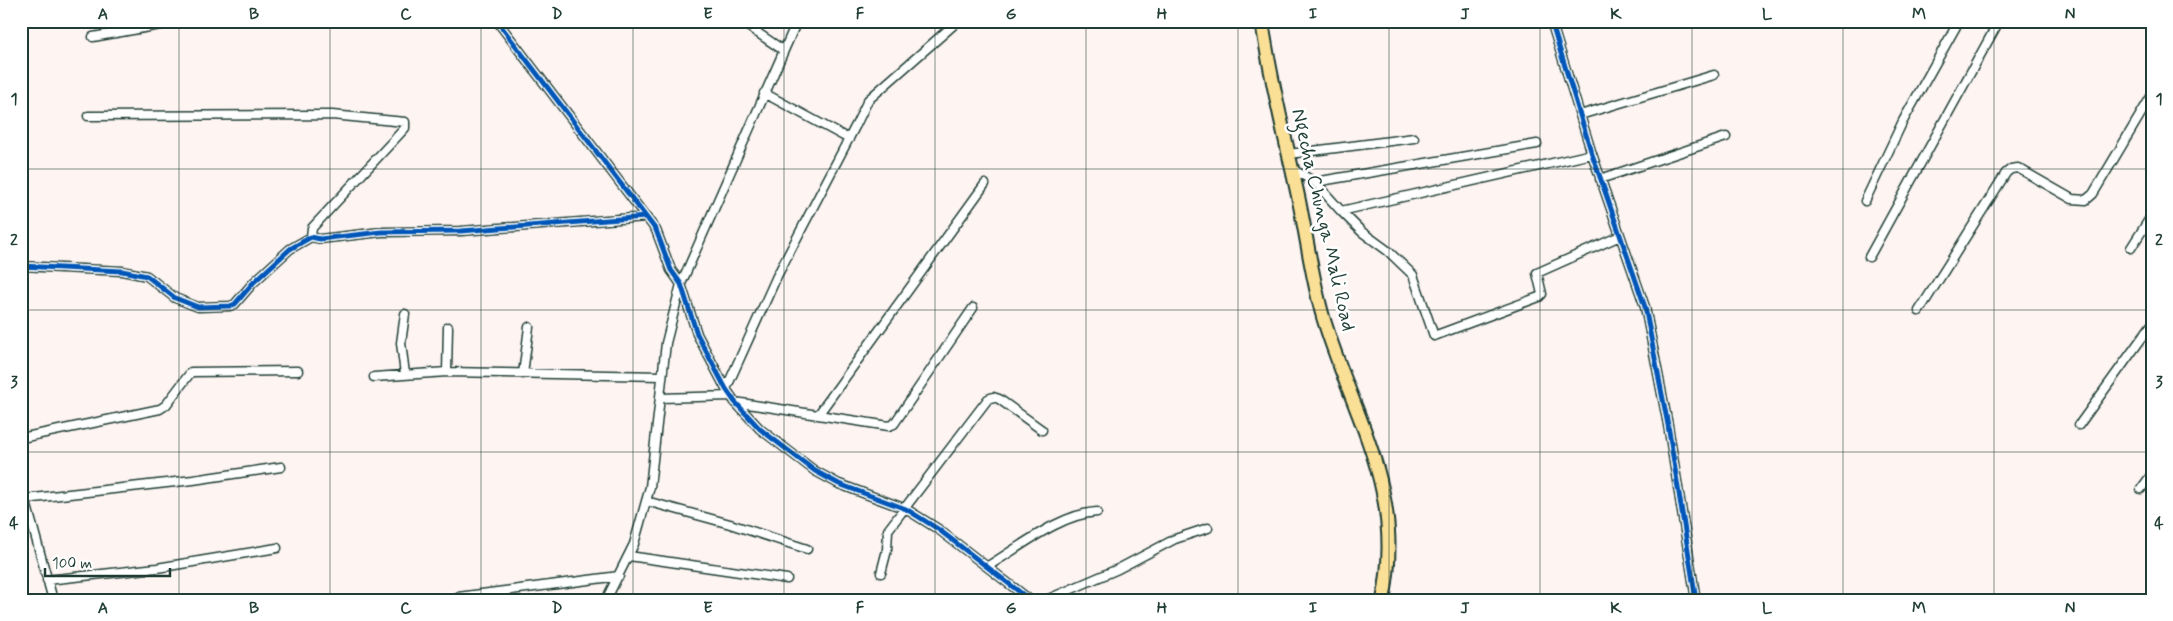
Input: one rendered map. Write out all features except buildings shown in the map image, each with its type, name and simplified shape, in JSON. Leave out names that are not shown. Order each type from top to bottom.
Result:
[{"type":"main road","name":"Ngecha Chunga Mali Road","points":[[1262,21],[1269,70],[1323,316],[1378,466],[1389,520],[1389,573],[1383,600]]},
{"type":"street","points":[[93,37],[183,21]]},
{"type":"street","points":[[497,21],[656,230],[671,270],[681,284],[697,334],[726,389],[760,429],[815,471],[839,484],[906,510],[938,529],[1030,600]]},
{"type":"street","points":[[740,21],[783,50]]},
{"type":"street","points":[[606,600],[629,556],[650,487],[666,342],[681,284],[797,21]]},
{"type":"street","points":[[726,389],[777,276],[868,100],[958,21]]},
{"type":"street","points":[[1551,21],[1600,179],[1645,306],[1651,330],[1696,600]]},
{"type":"street","points":[[1865,201],[1903,121],[1959,21]]},
{"type":"street","points":[[1869,257],[1999,21]]},
{"type":"street","points":[[1580,115],[1714,75]]},
{"type":"street","points":[[764,93],[849,139]]},
{"type":"street","points":[[1919,311],[2006,172],[2018,168],[2072,200],[2086,200],[2092,194],[2152,96]]},
{"type":"street","points":[[88,116],[332,115],[405,122],[405,128],[312,228],[311,237]]},
{"type":"street","points":[[1600,179],[1726,137]]},
{"type":"street","points":[[1288,154],[1414,138]]},
{"type":"street","points":[[1315,182],[1537,144]]},
{"type":"street","points":[[1341,211],[1592,154]]},
{"type":"street","points":[[1292,169],[1315,182],[1362,232],[1388,251],[1413,276],[1434,336],[1539,297],[1542,294],[1536,273],[1620,236]]},
{"type":"street","points":[[818,415],[985,184]]},
{"type":"street","points":[[2131,248],[2152,215]]},
{"type":"street","points":[[21,266],[122,271],[147,276],[175,298],[198,307],[230,306],[235,304],[252,283],[290,249],[311,237],[320,239],[381,232],[461,231],[646,217]]},
{"type":"street","points":[[660,398],[733,399],[889,426],[894,424],[972,308]]},
{"type":"street","points":[[405,314],[401,343],[405,374]]},
{"type":"street","points":[[2079,425],[2152,324]]},
{"type":"street","points":[[447,372],[448,327]]},
{"type":"street","points":[[523,374],[529,327]]},
{"type":"street","points":[[21,438],[160,409],[166,405],[191,372],[203,370],[298,371]]},
{"type":"street","points":[[374,377],[447,372],[662,376]]},
{"type":"street","points":[[881,573],[888,530],[900,513],[906,510],[988,399],[999,400],[1042,430]]},
{"type":"street","points":[[26,499],[192,480],[281,467]]},
{"type":"street","points":[[2141,489],[2152,474]]},
{"type":"street","points":[[21,484],[53,600]]},
{"type":"street","points":[[646,500],[807,549]]},
{"type":"street","points":[[988,566],[1068,518],[1084,513],[1097,512]]},
{"type":"street","points":[[1046,600],[1118,569],[1175,539],[1208,528]]},
{"type":"street","points":[[47,580],[157,568],[276,548]]},
{"type":"street","points":[[629,556],[786,579]]},
{"type":"street","points":[[458,597],[619,576]]},
{"type":"cycle path","points":[[497,21],[656,230],[671,270],[681,284],[697,334],[726,389],[735,402],[760,429],[815,471],[839,484],[906,509],[938,529],[1030,600]]},
{"type":"cycle path","points":[[1551,21],[1592,154],[1645,307],[1668,425],[1696,600]]},
{"type":"cycle path","points":[[21,266],[122,271],[147,276],[175,298],[198,307],[230,306],[235,304],[253,283],[290,249],[311,237],[320,239],[381,232],[461,231],[646,217]]}]
